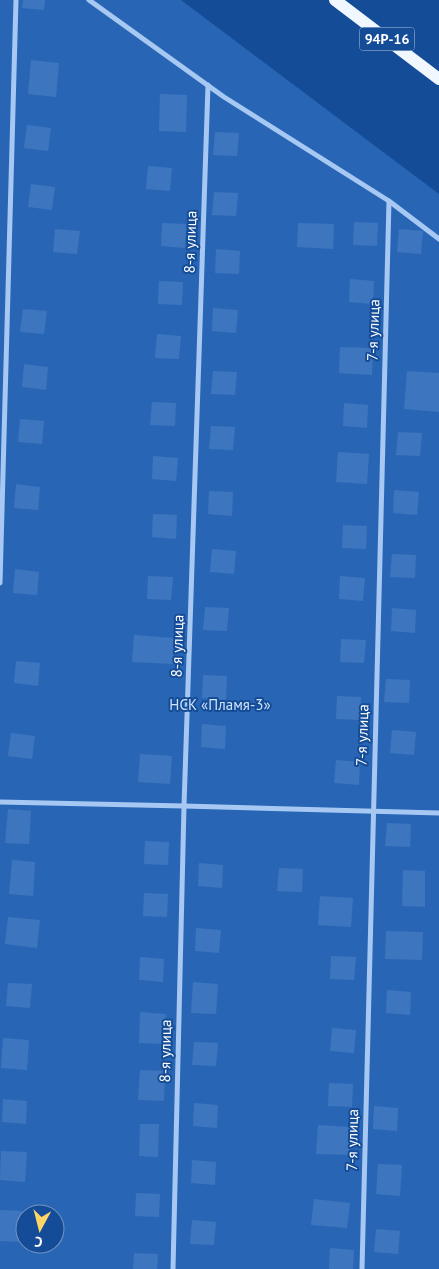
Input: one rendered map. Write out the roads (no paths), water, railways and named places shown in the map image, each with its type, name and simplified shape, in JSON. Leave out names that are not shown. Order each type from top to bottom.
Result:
[{"type":"main road","name":"94Р-16","points":[[335,0],[439,79]]},
{"type":"street","points":[[0,582],[16,0]]},
{"type":"street","points":[[89,0],[224,97],[389,201],[439,239]]},
{"type":"street","name":"8-я улица","points":[[173,1269],[184,806],[208,85]]},
{"type":"street","name":"7-я улица","points":[[362,1269],[389,201]]},
{"type":"street","points":[[0,802],[439,813]]},
{"type":"park label","name":"НСК «Пламя-3»","points":[[220,704]]}]
